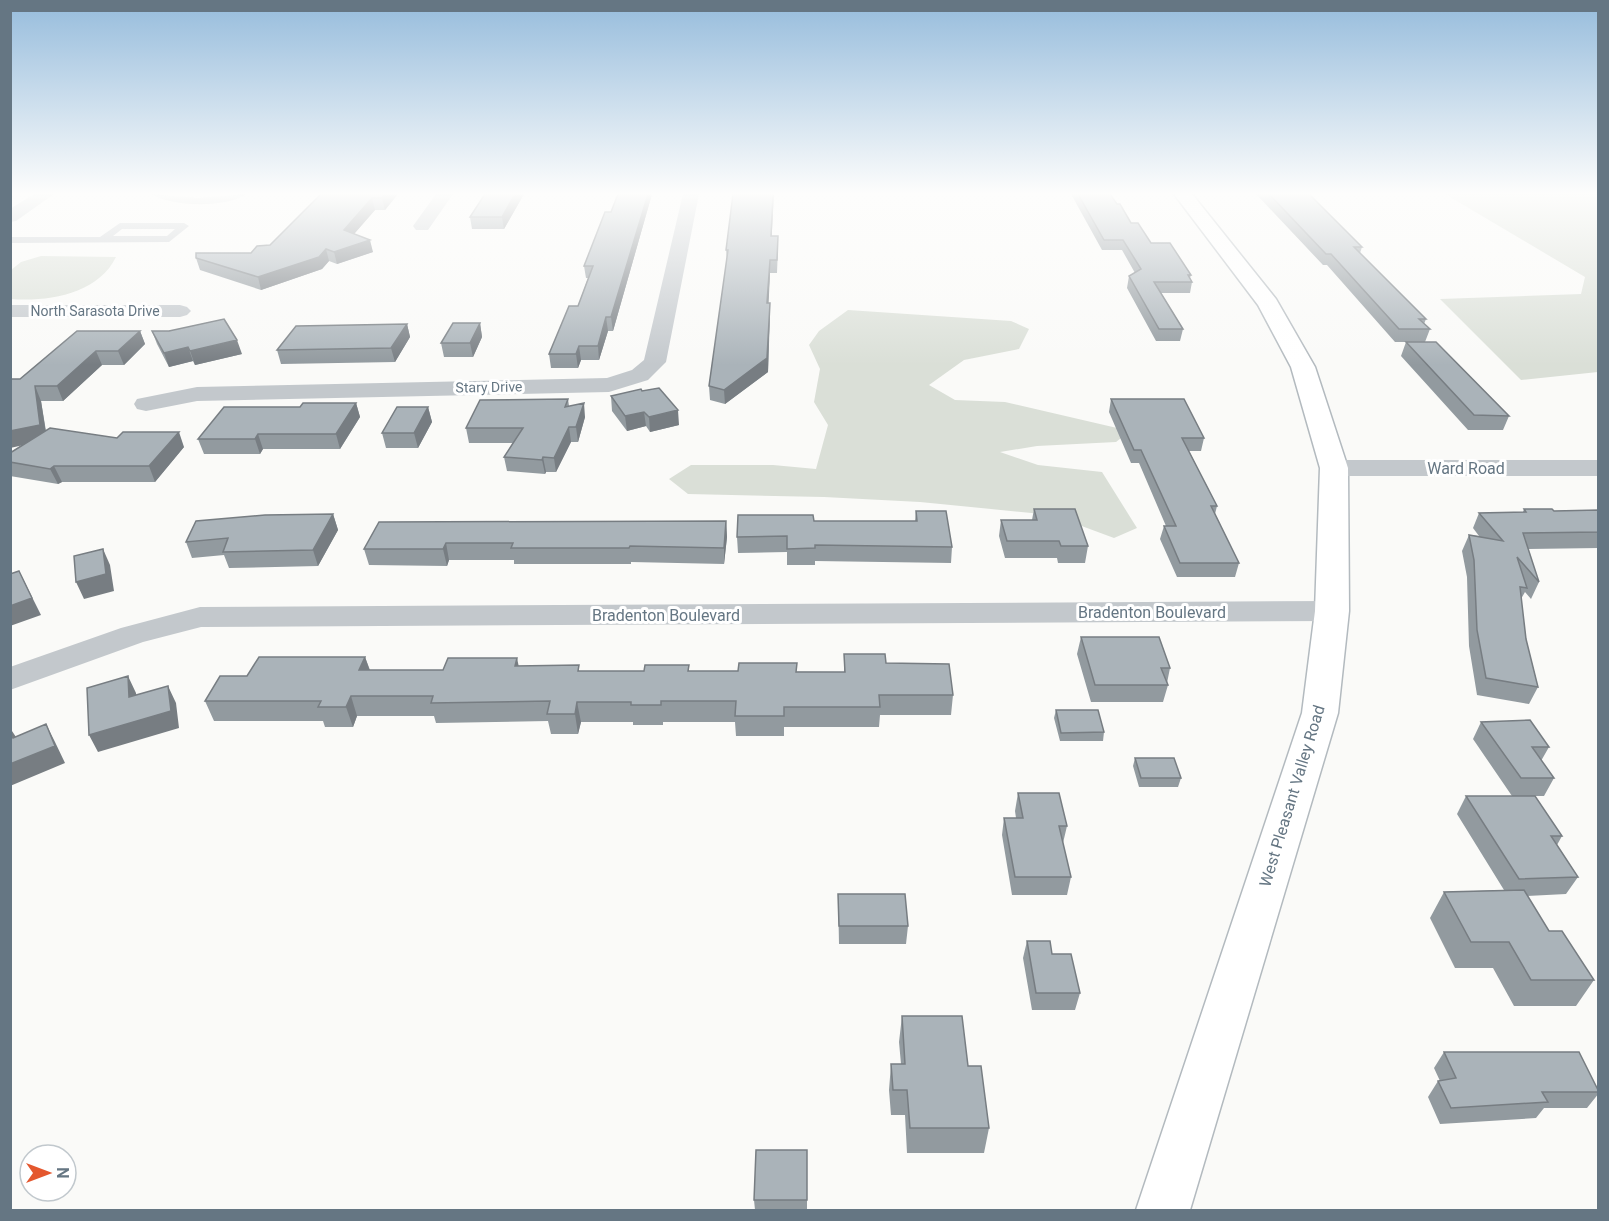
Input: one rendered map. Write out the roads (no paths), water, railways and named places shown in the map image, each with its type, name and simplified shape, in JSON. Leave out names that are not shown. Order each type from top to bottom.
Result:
[{"type":"main road","name":"West Pleasant Valley Road","points":[[1163,1210],[1320,712],[1332,611],[1334,468],[1303,367],[1268,304],[1227,251]]},
{"type":"street","name":"Stary Drive","points":[[146,404],[198,394],[609,385],[640,375],[655,362],[679,251]]},
{"type":"street","name":"North Sarasota Drive","points":[[10,311],[180,311]]},
{"type":"street","name":"Ward Road","points":[[1334,468],[1599,468]]},
{"type":"street","name":"Bradenton Boulevard","points":[[10,679],[132,635],[200,617],[1332,611]]}]
